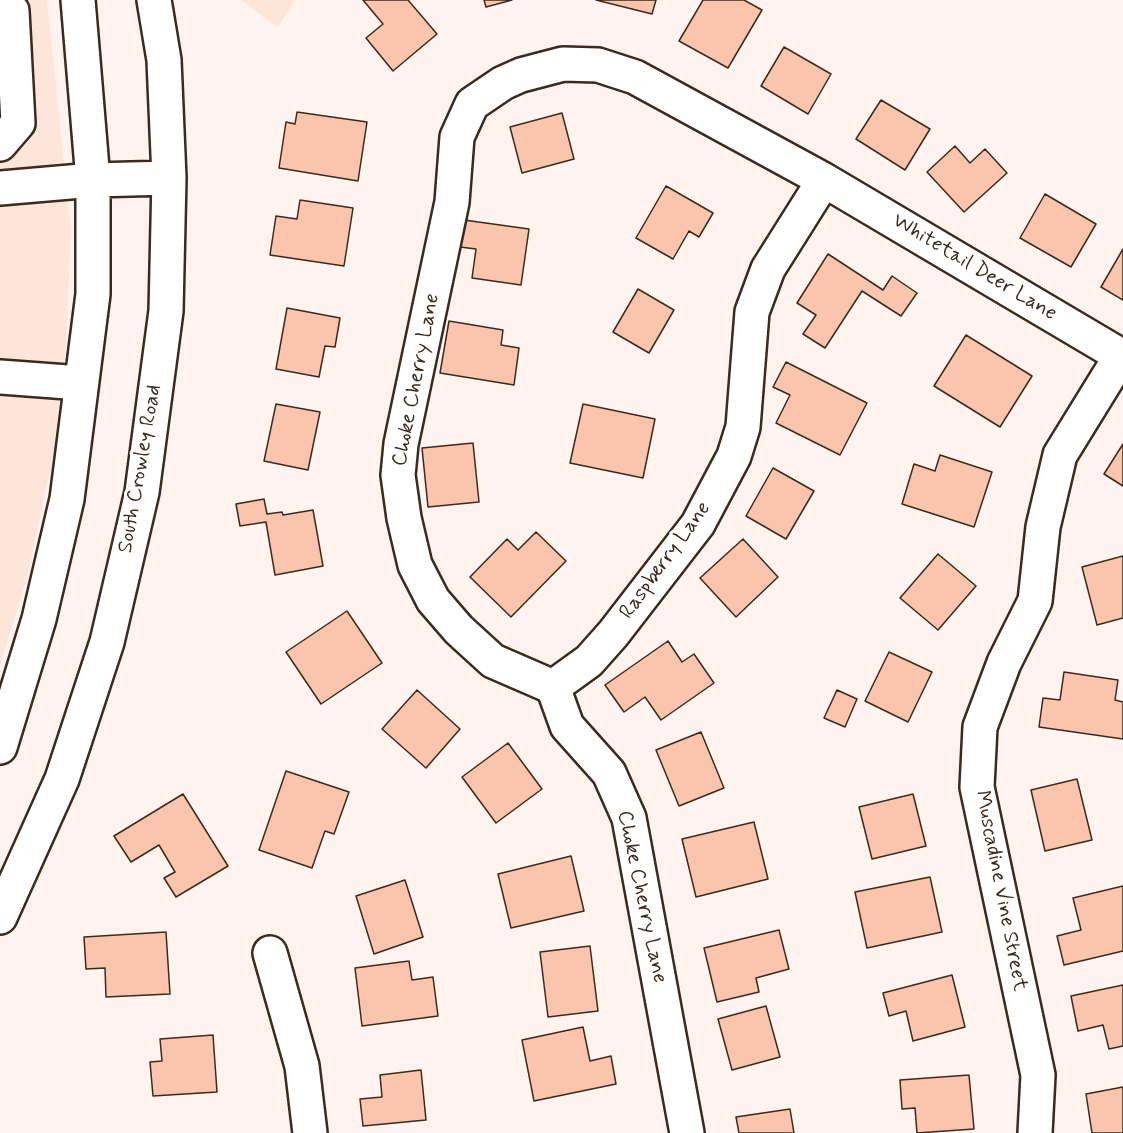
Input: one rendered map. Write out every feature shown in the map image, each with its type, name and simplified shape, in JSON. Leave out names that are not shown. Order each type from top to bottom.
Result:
[{"type":"street","points":[[0,747],[39,619],[67,499],[93,294],[93,180],[78,0]]},
{"type":"street","name":"South Crowley Road","points":[[0,917],[62,779],[107,642],[142,492],[166,310],[169,178],[164,60],[154,0]]},
{"type":"street","points":[[0,5],[12,11],[18,123],[0,144]]},
{"type":"street","name":"Choke Cherry Lane","points":[[687,1133],[629,818],[609,773],[567,726],[553,687],[493,661],[459,630],[433,600],[415,565],[404,518],[398,475],[401,444],[452,202],[457,136],[472,104],[503,83],[521,75],[563,64],[598,65],[635,77],[824,180]]},
{"type":"street","points":[[0,188],[93,180],[169,178]]},
{"type":"street","name":"Whitetail Deer Lane","points":[[824,180],[1122,356]]},
{"type":"street","name":"Raspberry Lane","points":[[553,687],[589,661],[613,634],[698,524],[734,456],[743,427],[752,312],[768,269],[824,180]]},
{"type":"street","name":"Muscadine Vine Street","points":[[1035,1133],[1038,1075],[977,787],[980,726],[1004,663],[1035,601],[1043,527],[1060,455],[1122,356]]},
{"type":"street","points":[[0,377],[81,383]]},
{"type":"street","points":[[270,953],[302,1066],[310,1133]]},
{"type":"shaded area","points":[[0,0],[47,0],[71,230],[66,343],[53,456],[27,578],[0,665]]},
{"type":"shaded area","points":[[241,0],[295,0],[278,27]]},
{"type":"building","points":[[363,0],[408,0],[437,34],[393,71],[366,38],[383,24]]},
{"type":"building","points":[[484,0],[512,0],[486,7]]},
{"type":"building","points":[[596,0],[656,0],[652,14]]},
{"type":"building","points":[[703,0],[744,0],[762,10],[728,68],[679,41]]},
{"type":"building","points":[[784,47],[831,74],[808,114],[761,86]]},
{"type":"building","points":[[881,100],[930,129],[905,170],[856,139]]},
{"type":"building","points":[[297,112],[367,122],[358,181],[279,168],[286,122],[295,124]]},
{"type":"building","points":[[562,113],[574,159],[522,173],[510,127]]},
{"type":"building","points":[[955,146],[970,163],[985,149],[1007,173],[964,212],[927,172]]},
{"type":"building","points":[[666,186],[713,213],[699,237],[689,231],[673,259],[636,238]]},
{"type":"building","points":[[1045,194],[1096,224],[1071,267],[1020,238]]},
{"type":"building","points":[[300,200],[353,208],[344,266],[270,255],[276,216],[297,219]]},
{"type":"building","points":[[464,220],[529,229],[521,285],[472,278],[476,249],[460,247]]},
{"type":"building","points":[[1123,249],[1123,300],[1101,287]]},
{"type":"building","points":[[828,254],[883,290],[892,276],[917,293],[901,316],[862,291],[825,348],[803,334],[816,315],[797,303]]},
{"type":"building","points":[[638,289],[674,310],[649,353],[613,332]]},
{"type":"building","points":[[287,308],[340,318],[335,347],[325,346],[319,377],[276,369]]},
{"type":"building","points":[[449,321],[503,330],[501,345],[519,348],[514,385],[440,373]]},
{"type":"building","points":[[966,335],[1032,376],[1000,427],[934,386]]},
{"type":"building","points":[[786,362],[867,403],[840,455],[776,423],[790,395],[773,387]]},
{"type":"building","points":[[276,404],[320,412],[308,470],[264,461]]},
{"type":"building","points":[[583,404],[655,419],[643,478],[570,463]]},
{"type":"building","points":[[473,443],[479,502],[428,507],[422,448]]},
{"type":"building","points":[[1123,444],[1123,486],[1104,474]]},
{"type":"building","points":[[940,455],[992,472],[974,527],[902,504],[914,464],[935,471]]},
{"type":"building","points":[[773,468],[814,491],[786,539],[746,516]]},
{"type":"building","points":[[264,499],[267,514],[282,512],[283,515],[313,510],[323,566],[275,575],[266,522],[240,526],[236,504]]},
{"type":"building","points":[[536,532],[566,561],[511,617],[470,577],[507,539],[518,550]]},
{"type":"building","points":[[743,539],[778,577],[736,617],[700,578]]},
{"type":"building","points":[[938,554],[976,586],[938,630],[900,598]]},
{"type":"building","points":[[1123,556],[1123,618],[1097,625],[1082,567]]},
{"type":"building","points":[[347,611],[382,663],[321,704],[286,652]]},
{"type":"building","points":[[668,641],[682,662],[694,654],[714,683],[661,720],[645,697],[624,712],[605,685]]},
{"type":"building","points":[[889,652],[932,672],[908,722],[865,701]]},
{"type":"building","points":[[1064,672],[1118,680],[1115,700],[1123,702],[1123,739],[1039,727],[1043,698],[1060,700]]},
{"type":"building","points":[[417,690],[460,729],[426,768],[382,729]]},
{"type":"building","points":[[837,690],[857,699],[845,727],[824,718]]},
{"type":"building","points":[[701,732],[724,788],[679,806],[656,750]]},
{"type":"building","points":[[508,743],[542,789],[496,823],[462,777]]},
{"type":"building","points":[[286,771],[349,792],[334,834],[325,831],[312,868],[259,850]]},
{"type":"building","points":[[1077,779],[1092,840],[1045,851],[1031,790]]},
{"type":"building","points":[[183,794],[228,866],[176,897],[164,878],[175,872],[159,845],[131,862],[114,836]]},
{"type":"building","points":[[913,794],[926,846],[872,859],[859,807]]},
{"type":"building","points":[[754,822],[768,879],[696,897],[682,839]]},
{"type":"building","points":[[571,856],[584,911],[511,928],[498,874]]},
{"type":"building","points":[[930,877],[942,932],[867,948],[855,892]]},
{"type":"building","points":[[405,880],[423,937],[374,954],[356,896]]},
{"type":"building","points":[[1123,886],[1123,951],[1064,965],[1057,936],[1081,930],[1073,898]]},
{"type":"building","points":[[779,930],[789,969],[756,978],[759,992],[717,1002],[704,948]]},
{"type":"building","points":[[166,932],[170,994],[106,997],[105,968],[86,969],[84,937]]},
{"type":"building","points":[[590,946],[598,1011],[548,1017],[540,952]]},
{"type":"building","points":[[409,961],[412,980],[433,977],[438,1016],[362,1026],[355,968]]},
{"type":"building","points":[[952,975],[965,1027],[913,1041],[906,1011],[889,1016],[883,993]]},
{"type":"building","points":[[1123,985],[1123,1046],[1109,1049],[1103,1025],[1078,1031],[1071,996]]},
{"type":"building","points":[[766,1006],[780,1057],[732,1070],[718,1019]]},
{"type":"building","points":[[583,1027],[590,1061],[611,1056],[616,1084],[534,1101],[522,1040]]},
{"type":"building","points":[[213,1035],[217,1092],[153,1096],[150,1062],[162,1061],[160,1039]]},
{"type":"building","points":[[421,1070],[426,1120],[363,1126],[360,1099],[382,1097],[380,1075]]},
{"type":"building","points":[[969,1075],[974,1129],[917,1133],[915,1108],[902,1109],[900,1080]]},
{"type":"building","points":[[1123,1087],[1123,1133],[1092,1133],[1086,1094]]},
{"type":"building","points":[[790,1109],[794,1133],[739,1133],[736,1117]]}]
